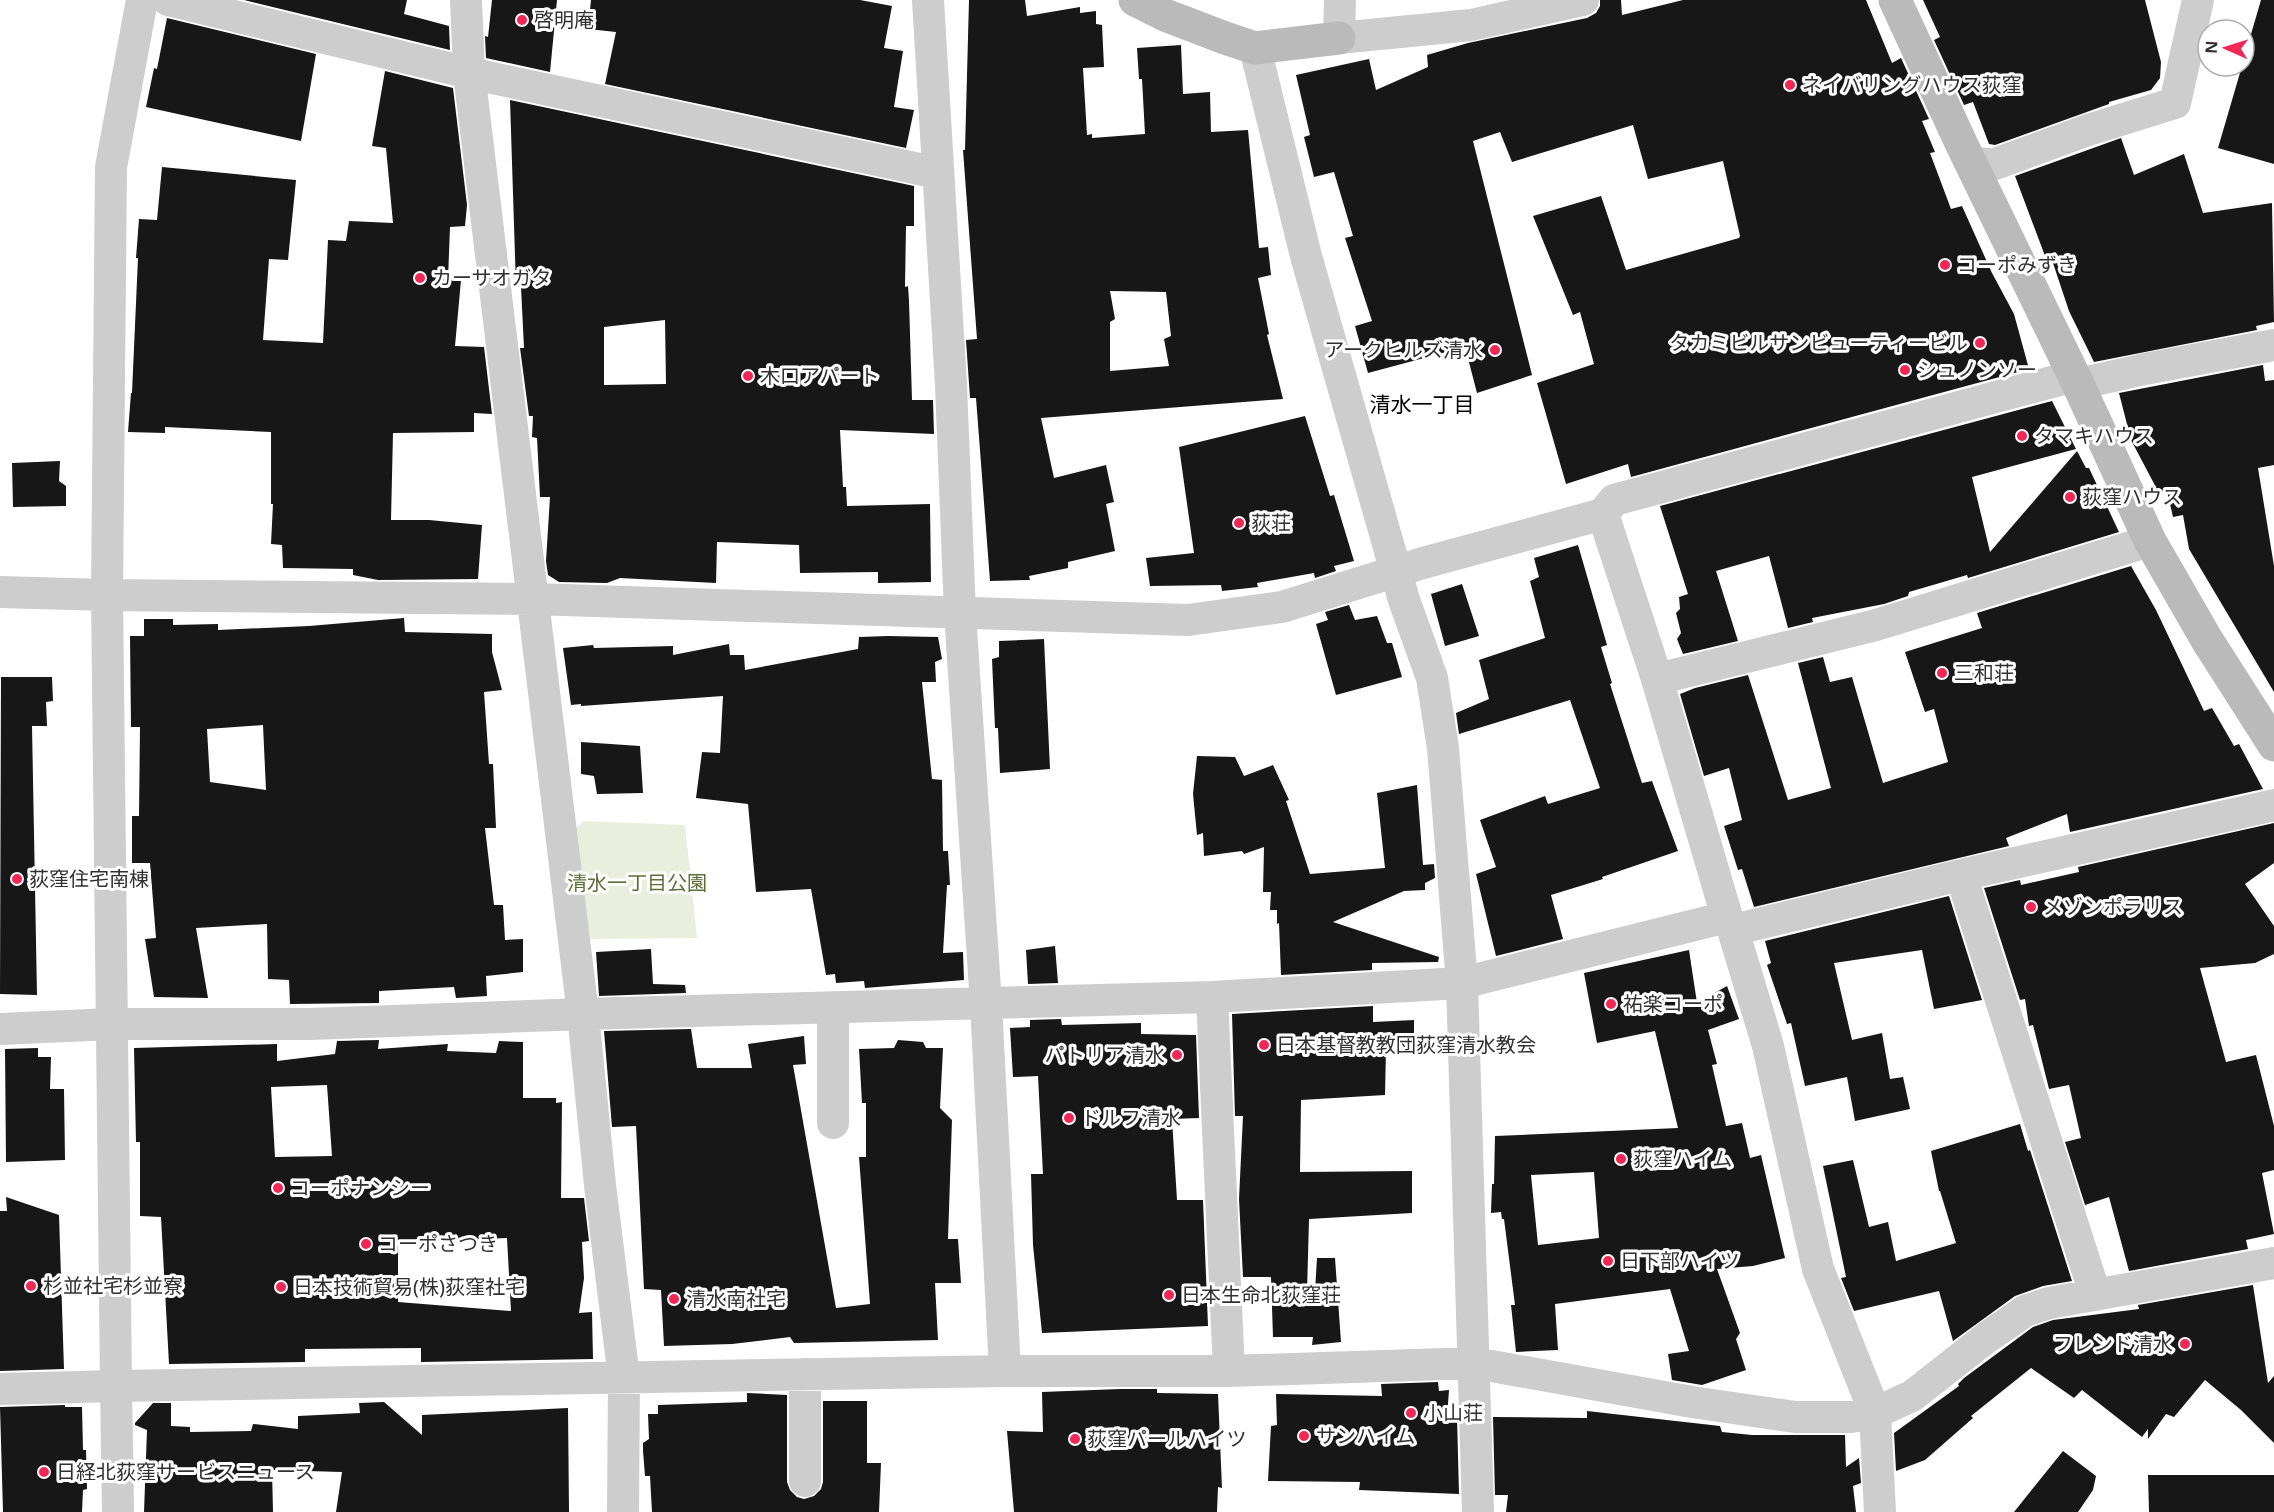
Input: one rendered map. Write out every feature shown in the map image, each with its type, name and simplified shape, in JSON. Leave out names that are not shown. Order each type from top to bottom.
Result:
[{"type":"street","points":[[118,1512],[107,595],[111,167],[142,0]]},
{"type":"street","points":[[168,0],[469,73],[938,173]]},
{"type":"street","points":[[465,0],[469,73],[583,1014],[624,1378],[623,1512]]},
{"type":"street","points":[[928,0],[951,386],[960,613],[986,1004],[1005,1371]]},
{"type":"street","points":[[1135,0],[1205,30],[1255,48],[1472,25],[1583,0]]},
{"type":"street","points":[[1339,38],[1341,0]]},
{"type":"street","points":[[1895,0],[2150,541],[2207,640],[2274,745]]},
{"type":"street","points":[[1971,163],[1995,164],[2088,130],[2175,103],[2198,0]]},
{"type":"street","points":[[1255,48],[1306,256],[1404,600],[1432,678],[1443,748],[1462,983],[1478,1512]]},
{"type":"street","points":[[0,592],[533,599],[1188,620],[1282,607],[1423,563],[1603,514],[1614,500],[2076,380],[2274,345]]},
{"type":"street","points":[[1603,514],[1657,679],[1768,1046],[1818,1269],[1875,1413],[1880,1512]]},
{"type":"street","points":[[1657,679],[1876,626],[2150,541]]},
{"type":"street","points":[[0,1029],[112,1024],[310,1024],[583,1014],[1212,997],[1462,983],[2274,806]]},
{"type":"street","points":[[1961,875],[2095,1294]]},
{"type":"street","points":[[1212,997],[1229,1371]]},
{"type":"street","points":[[833,1008],[833,1124]]},
{"type":"street","points":[[0,1389],[1005,1371],[1229,1371],[1475,1364],[1692,1402],[1795,1417],[1851,1417],[1875,1413],[1912,1396],[1986,1338],[2025,1311],[2049,1303],[2095,1294],[2274,1263]]},
{"type":"street","points":[[804,1481],[805,1374]]},
{"type":"green space","name":"清水一丁目公園","points":[[584,821],[685,825],[697,938],[590,939],[576,828]]},
{"type":"building","points":[[244,0],[407,0],[404,14],[449,26],[450,50]]},
{"type":"building","name":"啓明庵","points":[[492,0],[557,0],[550,72],[486,58],[485,36],[488,37]]},
{"type":"building","points":[[591,0],[860,0],[892,6],[884,48],[903,51],[894,107],[914,110],[906,148],[605,84],[616,32],[588,29]]},
{"type":"building","points":[[969,0],[1025,0],[1027,16],[1080,7],[1080,13],[1096,11],[1096,24],[1102,25],[1104,67],[1083,68],[1087,135],[1092,134],[1092,138],[1145,134],[1142,79],[1139,79],[1137,48],[1181,45],[1183,94],[1210,92],[1211,132],[1248,130],[1259,248],[1268,247],[1271,275],[1258,278],[1269,334],[1267,335],[1283,399],[1041,418],[1054,478],[1106,465],[1114,502],[1106,504],[1115,551],[1068,562],[1068,568],[1029,576],[1030,580],[990,581],[976,398],[970,398],[966,340],[977,339],[963,150],[965,150]],"holes":[[[1110,291],[1166,292],[1171,336],[1164,339],[1169,366],[1110,371],[1110,322],[1115,319]]]},
{"type":"building","points":[[1600,0],[1621,0],[1622,15],[1683,0],[1866,0],[1892,63],[1901,58],[1929,119],[1922,121],[1935,152],[1930,153],[1951,209],[1962,206],[1992,273],[2014,314],[2029,369],[1631,477],[1628,464],[1566,484],[1537,383],[1594,364],[1580,312],[1573,315],[1533,216],[1601,196],[1626,270],[1740,236],[1723,161],[1648,179],[1633,125],[1512,162],[1500,132],[1473,141],[1532,375],[1477,393],[1465,347],[1368,373],[1355,326],[1372,321],[1345,238],[1353,236],[1334,172],[1314,177],[1304,137],[1310,135],[1296,75],[1369,59],[1376,90],[1428,67],[1427,55],[1468,43],[1587,18],[1596,13]]},
{"type":"building","points":[[1923,0],[2145,0],[2161,62],[2160,78],[2151,90],[2109,102],[2109,104],[1995,145],[1989,144],[1973,102],[1964,105],[1934,40],[1940,37]]},
{"type":"building","points":[[2261,0],[2274,0],[2274,164],[2218,148],[2238,78],[2256,78],[2256,18]]},
{"type":"building","points":[[167,18],[316,54],[301,141],[146,107],[154,68],[157,69]]},
{"type":"building","points":[[385,71],[453,88],[467,205],[465,226],[450,227],[448,279],[461,280],[455,346],[484,347],[492,414],[474,413],[474,432],[393,433],[391,520],[429,520],[482,525],[478,579],[378,580],[353,575],[353,569],[283,568],[282,545],[271,544],[273,504],[271,504],[271,432],[165,427],[165,433],[128,432],[132,393],[139,219],[157,220],[162,167],[296,180],[288,260],[269,259],[263,340],[323,343],[328,240],[346,241],[349,221],[393,223],[386,148],[372,146]]},
{"type":"building","points":[[510,100],[914,186],[914,226],[906,226],[905,287],[908,286],[912,400],[933,400],[934,434],[840,430],[843,487],[846,487],[847,506],[930,504],[931,582],[878,583],[878,572],[800,573],[799,545],[717,542],[716,583],[620,578],[607,583],[559,582],[548,575],[546,561],[550,497],[540,497],[537,438],[532,437],[533,416],[529,416],[520,348],[524,348],[521,287],[516,287]],"holes":[[[665,320],[666,384],[604,385],[604,327]]]},
{"type":"building","points":[[2121,138],[2134,175],[2184,154],[2203,213],[2272,203],[2274,322],[2256,326],[2257,330],[2094,362],[2069,311],[2050,254],[2045,256],[2015,176]]},
{"type":"building","points":[[2263,365],[2265,381],[2274,380],[2274,465],[2258,468],[2274,566],[2274,692],[2189,549],[2183,515],[2173,517],[2167,491],[2159,493],[2131,440],[2119,393]]},
{"type":"building","points":[[2052,401],[2076,449],[1972,477],[1990,552],[2077,451],[2086,468],[2089,468],[2119,532],[1968,578],[1967,575],[1909,592],[1908,596],[1884,604],[1812,618],[1813,622],[1788,628],[1769,556],[1716,571],[1738,641],[1683,654],[1677,639],[1681,633],[1676,613],[1680,609],[1679,597],[1688,594],[1660,506]]},
{"type":"building","points":[[1305,416],[1330,496],[1334,495],[1354,561],[1334,566],[1336,571],[1315,578],[1314,573],[1257,583],[1258,587],[1222,591],[1221,585],[1150,586],[1146,558],[1194,553],[1179,447]]},
{"type":"building","points":[[60,461],[59,481],[66,486],[66,506],[13,507],[12,463]]},
{"type":"building","points":[[1578,545],[1607,645],[1601,647],[1612,683],[1610,684],[1634,759],[1642,783],[1652,781],[1678,851],[1602,877],[1603,879],[1551,895],[1563,939],[1496,956],[1476,874],[1496,867],[1480,820],[1545,796],[1548,804],[1600,788],[1570,700],[1459,734],[1456,713],[1489,699],[1479,660],[1545,638],[1530,581],[1539,577],[1534,558]]},
{"type":"building","points":[[2131,566],[2156,610],[2204,711],[2212,708],[2234,746],[2239,744],[2263,789],[2070,832],[2067,814],[2006,838],[2009,846],[1754,907],[1742,869],[1738,870],[1724,826],[1742,820],[1729,768],[1704,776],[1680,694],[1748,675],[1788,800],[1831,788],[1798,663],[1823,657],[1830,682],[1852,677],[1883,783],[1948,762],[1934,709],[1925,712],[1905,652],[1982,628],[1977,613]]},
{"type":"building","points":[[1462,584],[1479,636],[1445,646],[1431,594]]},
{"type":"building","points":[[1349,605],[1355,620],[1377,616],[1387,643],[1392,643],[1402,677],[1336,695],[1316,624],[1328,620],[1325,612]]},
{"type":"building","points":[[404,618],[405,632],[492,634],[492,652],[502,690],[484,692],[489,764],[493,764],[496,828],[485,828],[494,905],[503,905],[505,940],[523,939],[523,972],[486,976],[487,996],[456,998],[454,987],[379,991],[379,1003],[290,1004],[289,980],[268,979],[267,924],[196,928],[208,998],[154,997],[145,939],[156,938],[150,863],[132,863],[132,816],[139,816],[140,727],[131,727],[130,636],[144,636],[144,619],[173,619],[173,625],[218,624],[218,630],[309,626]],"holes":[[[263,725],[266,790],[210,782],[207,729]]]},
{"type":"building","points":[[859,637],[938,637],[942,659],[935,662],[936,682],[922,682],[932,779],[942,780],[943,851],[948,851],[950,885],[947,885],[943,953],[963,952],[964,980],[865,988],[864,981],[836,983],[835,974],[826,975],[811,889],[756,892],[748,804],[696,798],[702,752],[720,753],[723,696],[571,705],[563,648],[593,645],[594,648],[673,646],[673,655],[729,644],[730,655],[744,655],[745,670],[858,649]]},
{"type":"building","points":[[1044,639],[1050,769],[1000,773],[998,728],[995,728],[992,659],[999,657],[999,641]]},
{"type":"building","name":"荻窪住宅南棟","points":[[1,677],[52,677],[53,701],[46,702],[47,726],[32,726],[37,995],[0,994]]},
{"type":"building","points":[[581,742],[640,746],[643,793],[597,794],[594,776],[581,774]]},
{"type":"building","points":[[1197,756],[1235,757],[1244,776],[1273,765],[1289,800],[1286,801],[1310,874],[1385,868],[1377,793],[1417,785],[1423,865],[1434,864],[1435,878],[1425,883],[1425,890],[1404,891],[1333,922],[1439,957],[1438,962],[1372,963],[1372,970],[1281,975],[1277,910],[1270,910],[1271,892],[1263,892],[1264,847],[1244,854],[1242,851],[1204,856],[1203,833],[1197,835],[1193,794]]},
{"type":"building","points":[[2274,823],[2274,863],[2245,884],[2274,926],[2274,954],[2255,963],[2200,968],[2226,1062],[2256,1055],[2274,1126],[2274,1170],[2262,1173],[2274,1234],[2246,1240],[2248,1249],[2129,1271],[2109,1197],[2085,1205],[2065,1142],[2081,1138],[2069,1085],[2049,1089],[2033,1025],[2029,1026],[2025,999],[2020,1000],[1984,888],[2020,880],[2021,885],[2079,872],[2078,867]]},
{"type":"building","points":[[1949,896],[1982,1000],[1934,1009],[1922,950],[1834,963],[1852,1040],[1882,1033],[1890,1079],[1903,1077],[1910,1109],[1855,1121],[1847,1077],[1805,1086],[1791,1023],[1787,1024],[1767,965],[1771,963],[1765,941]]},
{"type":"building","points":[[1055,946],[1058,983],[1028,984],[1026,950]]},
{"type":"building","points":[[651,949],[653,984],[685,985],[686,993],[599,996],[596,952]]},
{"type":"building","points":[[1689,950],[1697,1003],[1727,986],[1739,1019],[1708,1030],[1717,1064],[1712,1065],[1726,1126],[1742,1123],[1750,1158],[1761,1155],[1785,1258],[1753,1266],[1717,1269],[1740,1333],[1736,1339],[1746,1370],[1702,1385],[1672,1380],[1668,1354],[1689,1351],[1670,1289],[1555,1304],[1558,1350],[1516,1352],[1511,1305],[1515,1305],[1504,1219],[1502,1219],[1501,1212],[1491,1213],[1495,1136],[1678,1128],[1655,1031],[1597,1043],[1584,973]],"holes":[[[1594,1172],[1599,1238],[1538,1245],[1531,1175]]]},
{"type":"building","points":[[1373,1006],[1373,1022],[1414,1020],[1414,1048],[1386,1049],[1385,1095],[1301,1100],[1300,1172],[1412,1171],[1412,1213],[1309,1219],[1307,1292],[1315,1291],[1317,1258],[1335,1258],[1341,1342],[1312,1345],[1313,1337],[1273,1337],[1271,1277],[1243,1277],[1239,1199],[1243,1116],[1235,1116],[1232,1014]]},
{"type":"building","points":[[1061,1019],[1062,1025],[1141,1023],[1141,1034],[1196,1035],[1199,1118],[1172,1119],[1177,1200],[1203,1200],[1208,1326],[1042,1333],[1033,1245],[1031,1174],[1043,1174],[1038,1076],[1013,1077],[1010,1028],[1030,1027],[1030,1020]]},
{"type":"building","points":[[691,1029],[697,1068],[752,1068],[748,1044],[804,1036],[806,1064],[793,1065],[836,1308],[870,1304],[859,1157],[866,1157],[866,1103],[862,1103],[859,1049],[894,1048],[898,1040],[923,1042],[926,1048],[943,1048],[940,1108],[952,1120],[948,1239],[958,1239],[961,1283],[935,1283],[938,1340],[794,1343],[790,1337],[732,1344],[664,1346],[661,1290],[644,1289],[636,1126],[612,1127],[604,1031]]},
{"type":"building","points":[[379,1040],[378,1049],[448,1044],[447,1051],[496,1053],[499,1041],[523,1042],[523,1098],[556,1098],[556,1103],[562,1102],[561,1198],[584,1198],[589,1241],[582,1242],[584,1278],[579,1313],[592,1312],[593,1359],[421,1362],[421,1348],[305,1349],[305,1362],[169,1364],[161,1217],[140,1216],[140,1142],[136,1142],[134,1048],[277,1044],[277,1061],[335,1054],[337,1041]],"holes":[[[327,1085],[332,1156],[275,1157],[271,1087]],[[507,1238],[511,1311],[398,1302],[398,1242]]]},
{"type":"building","points":[[38,1048],[38,1057],[51,1057],[50,1089],[64,1089],[65,1160],[6,1162],[5,1049]]},
{"type":"building","points":[[2020,1124],[2072,1281],[2043,1286],[2015,1296],[1953,1341],[1939,1291],[1854,1311],[1841,1278],[1846,1277],[1823,1166],[1853,1160],[1869,1227],[1888,1222],[1896,1261],[1956,1243],[1939,1191],[1931,1151]]},
{"type":"building","name":"杉並社宅杉並寮","points":[[6,1197],[59,1215],[64,1369],[0,1371],[0,1211],[7,1211]]},
{"type":"building","points":[[2253,1285],[2268,1383],[2274,1376],[2274,1443],[2241,1410],[2205,1380],[2174,1417],[2166,1414],[2148,1439],[2148,1429],[2142,1437],[2082,1390],[2074,1398],[2031,1368],[1971,1416],[1973,1418],[1925,1460],[1896,1471],[1894,1433],[1959,1386],[1958,1384],[1964,1378],[2033,1327],[2053,1320],[2139,1309],[2138,1305]]},
{"type":"building","points":[[1438,1382],[1439,1391],[1449,1390],[1447,1417],[1457,1417],[1459,1494],[1359,1490],[1360,1482],[1268,1481],[1271,1426],[1277,1425],[1276,1394],[1382,1396],[1381,1384]]},
{"type":"building","points":[[1157,1389],[1157,1393],[1218,1394],[1222,1488],[1218,1487],[1217,1512],[1014,1512],[1007,1431],[1043,1432],[1042,1392]]},
{"type":"building","points":[[747,1393],[787,1395],[787,1482],[790,1490],[797,1497],[804,1499],[814,1496],[821,1489],[823,1482],[823,1401],[867,1401],[867,1463],[881,1463],[879,1512],[652,1512],[650,1476],[645,1476],[643,1451],[643,1443],[649,1439],[648,1414],[658,1414],[658,1405],[747,1402]]},
{"type":"building","points":[[384,1402],[422,1435],[422,1415],[568,1408],[569,1512],[336,1512],[342,1472],[272,1470],[273,1512],[144,1512],[147,1430],[135,1423],[153,1403],[171,1403],[171,1426],[190,1427],[190,1432],[251,1431],[253,1424],[298,1429],[298,1416],[360,1413],[359,1403]]},
{"type":"building","points":[[65,1405],[65,1407],[82,1407],[87,1489],[83,1490],[82,1512],[3,1512],[0,1407]]},
{"type":"building","points":[[1587,1411],[1720,1426],[1722,1432],[1752,1435],[1845,1435],[1846,1467],[1859,1458],[1861,1483],[1853,1486],[1856,1512],[1506,1512],[1508,1495],[1495,1495],[1493,1417],[1587,1418]]},
{"type":"building","points":[[2063,1451],[2096,1476],[2093,1490],[2078,1512],[2014,1512]]},
{"type":"building","points":[[2148,1475],[2274,1475],[2274,1512],[2149,1512]]},
{"type":"place","name":"啓明庵","points":[[522,20]]},
{"type":"place","name":"ネイバリングハウス荻窪","points":[[1790,85]]},
{"type":"place","name":"コーポみずき","points":[[1945,265]]},
{"type":"place","name":"カーサオガタ","points":[[420,278]]},
{"type":"place","name":"タカミビルサンビューティービル","points":[[1980,343]]},
{"type":"place","name":"アークヒルズ清水","points":[[1495,350]]},
{"type":"place","name":"シュノンソー","points":[[1905,370]]},
{"type":"place","name":"木口アパート","points":[[748,376]]},
{"type":"place","name":"タマキハウス","points":[[2022,436]]},
{"type":"place","name":"荻窪ハウス","points":[[2070,497]]},
{"type":"place","name":"荻荘","points":[[1239,523]]},
{"type":"place","name":"三和荘","points":[[1942,673]]},
{"type":"place","name":"荻窪住宅南棟","points":[[17,879]]},
{"type":"place","name":"メゾンポラリス","points":[[2031,907]]},
{"type":"place","name":"祐楽コーポ","points":[[1611,1004]]},
{"type":"place","name":"日本基督教教団荻窪清水教会","points":[[1264,1045]]},
{"type":"place","name":"パトリア清水","points":[[1177,1055]]},
{"type":"place","name":"ドルフ清水","points":[[1069,1118]]},
{"type":"place","name":"荻窪ハイム","points":[[1621,1159]]},
{"type":"place","name":"コーポナンシー","points":[[278,1188]]},
{"type":"place","name":"コーポさつき","points":[[366,1244]]},
{"type":"place","name":"日下部ハイツ","points":[[1608,1261]]},
{"type":"place","name":"杉並社宅杉並寮","points":[[31,1286]]},
{"type":"place","name":"日本技術貿易(株)荻窪社宅","points":[[281,1287]]},
{"type":"place","name":"日本生命北荻窪荘","points":[[1169,1295]]},
{"type":"place","name":"清水南社宅","points":[[674,1299]]},
{"type":"place","name":"フレンド清水","points":[[2185,1344]]},
{"type":"place","name":"小山荘","points":[[1411,1413]]},
{"type":"place","name":"サンハイム","points":[[1304,1436]]},
{"type":"place","name":"荻窪パールハイツ","points":[[1075,1439]]},
{"type":"place","name":"日経北荻窪サービスニュース","points":[[44,1472]]},
{"type":"district","name":"清水一丁目","points":[[1422,405]]}]
